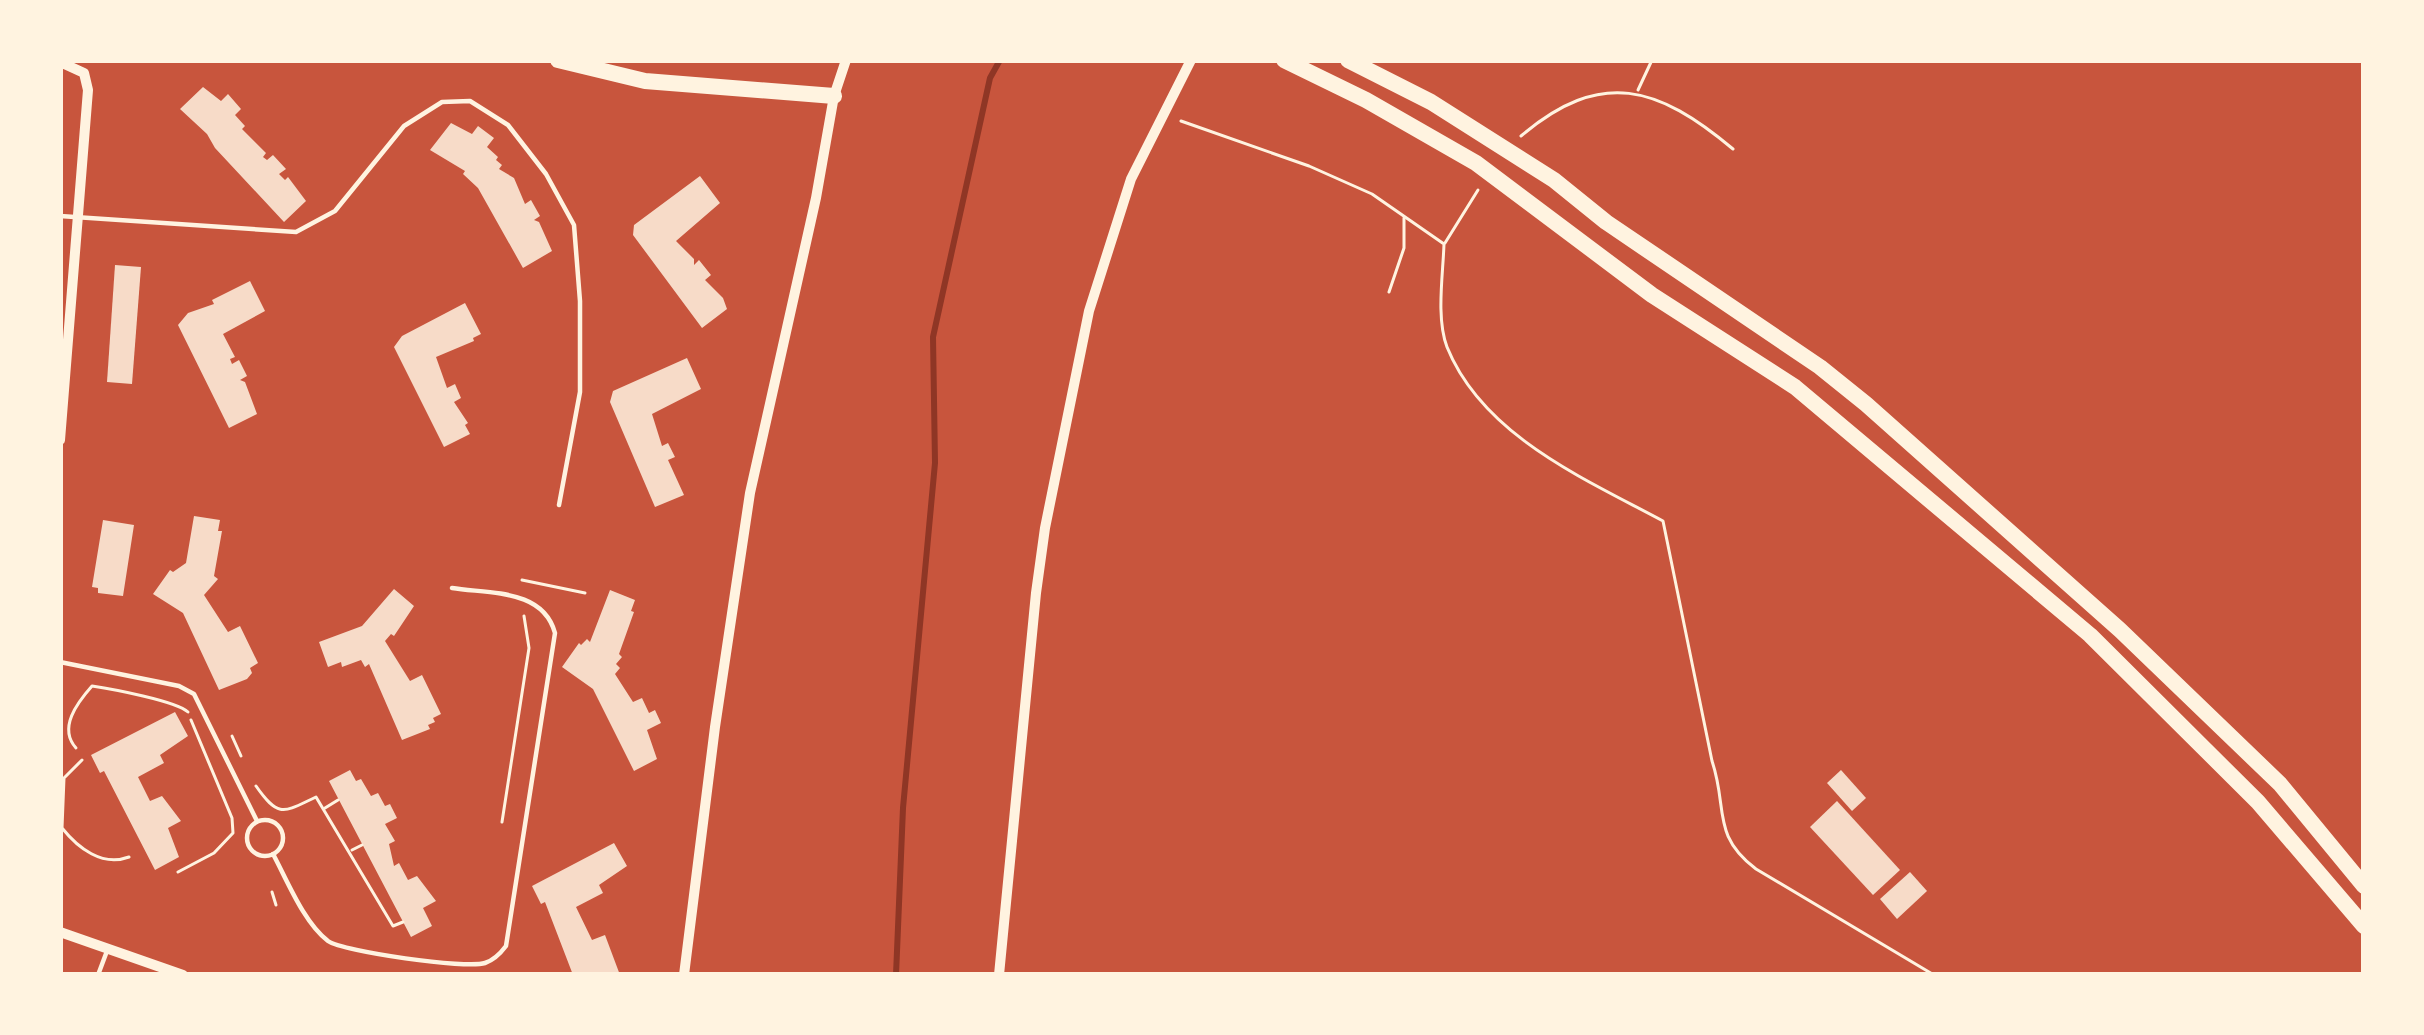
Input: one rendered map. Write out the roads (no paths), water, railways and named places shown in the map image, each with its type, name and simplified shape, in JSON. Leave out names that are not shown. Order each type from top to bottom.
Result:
[{"type":"highway","points":[[558,60],[645,81],[834,96]]},
{"type":"highway","points":[[1284,60],[1476,163],[1592,252],[1795,387],[2090,635],[2258,802],[2364,926]]},
{"type":"highway","points":[[1348,60],[1484,134],[1820,367],[2120,630],[2280,784],[2364,886]]},
{"type":"street","points":[[684,975],[751,493],[834,96],[846,60]]},
{"type":"street","points":[[999,975],[1045,528],[1089,311],[1131,179],[1191,60]]},
{"type":"street","points":[[60,440],[88,90],[84,74],[64,62]]},
{"type":"street","points":[[60,932],[183,975]]},
{"type":"lane","points":[[60,216],[296,232],[335,211],[404,126],[442,102],[470,101],[508,125],[547,174],[574,226],[580,392],[559,505]]},
{"type":"lane","points":[[274,854],[318,931],[330,942],[477,965],[497,957],[506,946],[556,633],[551,616],[536,602],[452,588]]},
{"type":"lane","points":[[60,662],[179,686],[194,694],[257,821]]},
{"type":"lane","points":[[268,820],[282,829],[284,841],[274,854],[262,856],[249,846],[249,829],[257,821],[268,820]]},
{"type":"lane","points":[[98,975],[107,951]]},
{"type":"waterway","points":[[896,975],[903,808],[935,463],[933,337],[990,78],[1000,60]]}]
